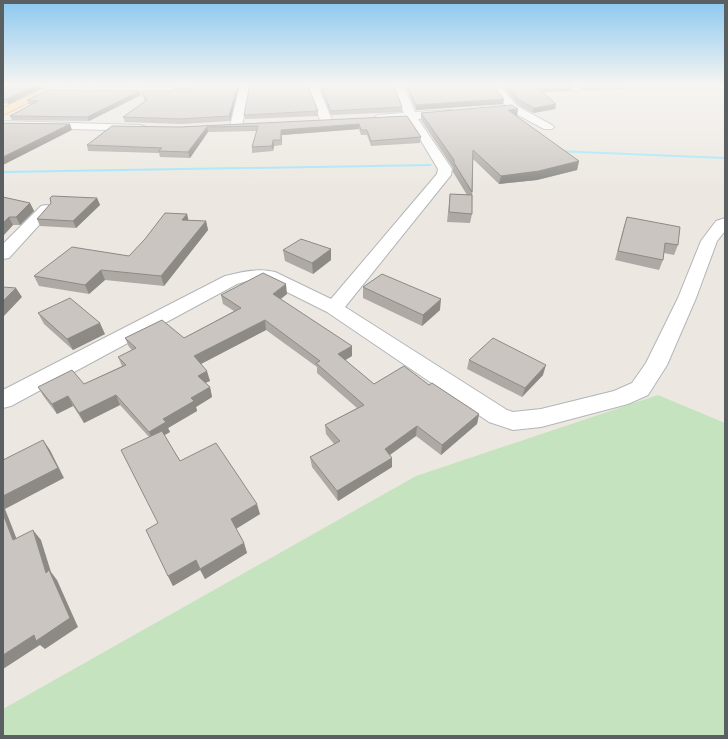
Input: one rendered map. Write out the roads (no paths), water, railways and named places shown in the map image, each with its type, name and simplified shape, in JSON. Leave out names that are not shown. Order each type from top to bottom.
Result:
[{"type":"street","points":[[235,118],[233,126],[251,125]]},
{"type":"street","points":[[334,308],[444,175],[445,169],[412,118]]},
{"type":"street","points":[[532,118],[548,127]]},
{"type":"street","points":[[3,124],[154,128]]},
{"type":"street","points":[[3,254],[46,209]]},
{"type":"street","points":[[3,400],[231,280],[250,275],[269,276],[334,308],[498,416],[513,421],[541,418],[620,398],[640,389],[656,365],[687,298],[709,241],[722,224],[725,223]]},
{"type":"waterway","points":[[557,151],[725,158]]},
{"type":"waterway","points":[[3,172],[430,165]]}]
